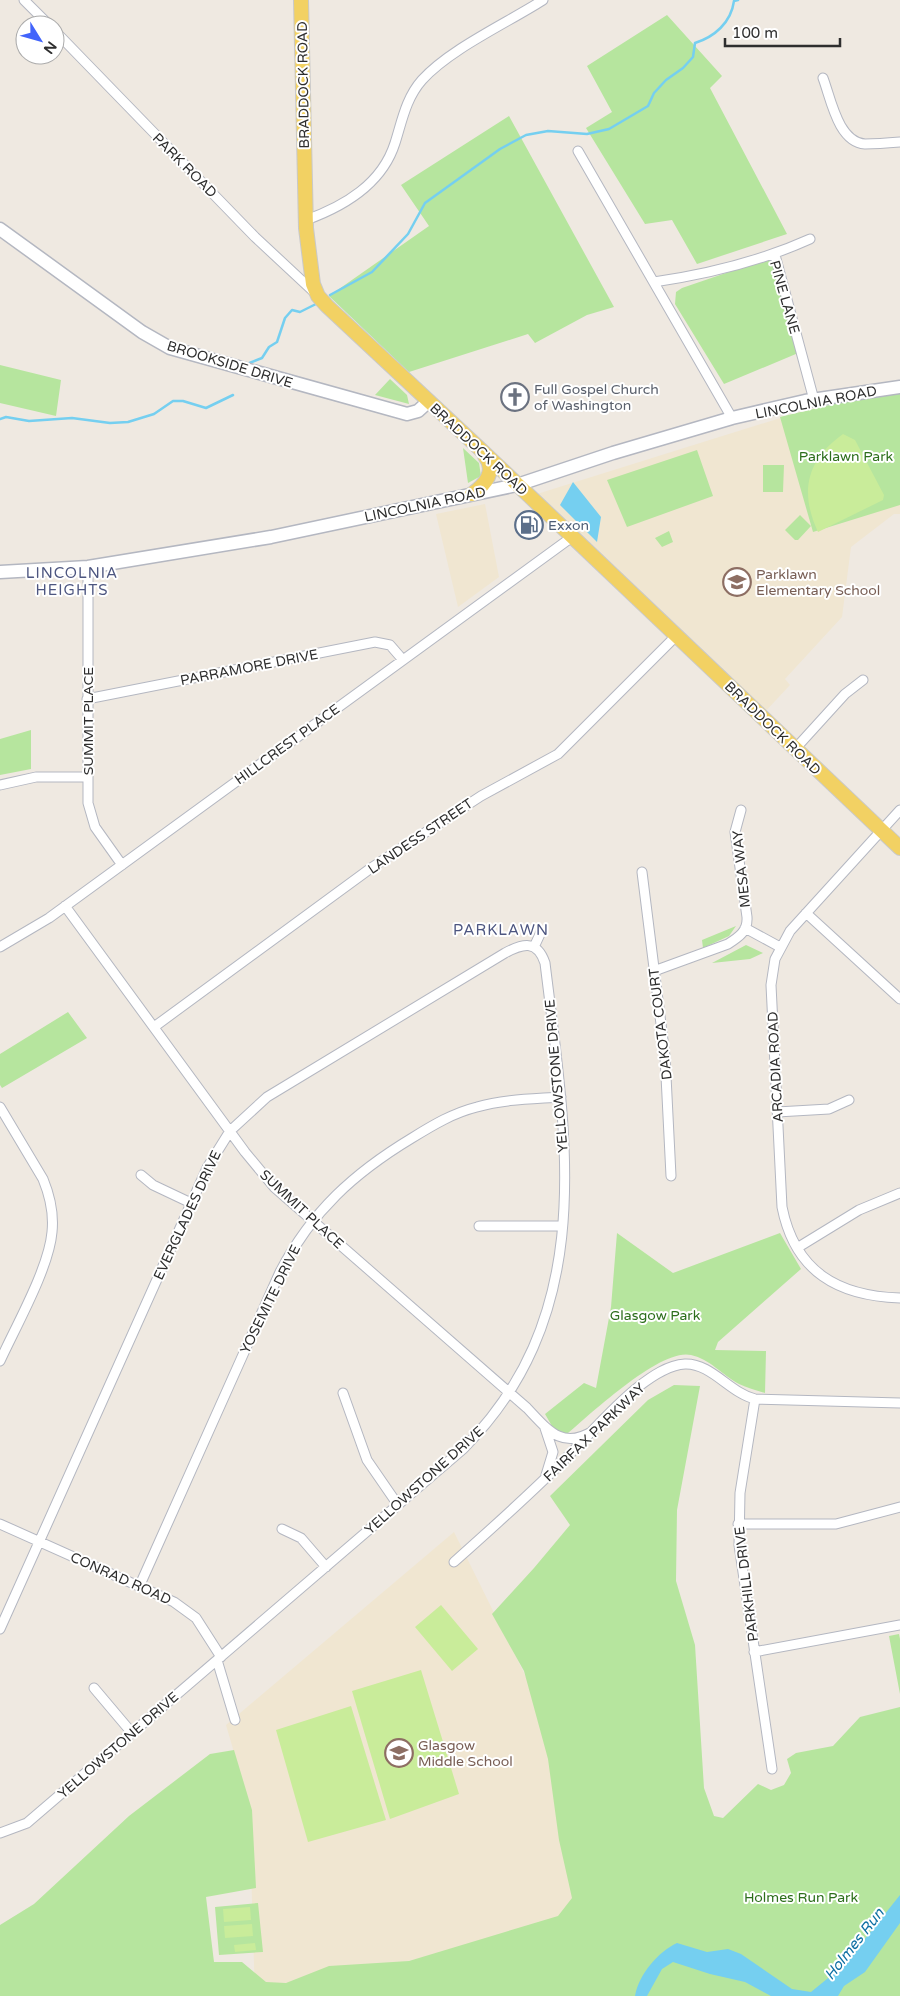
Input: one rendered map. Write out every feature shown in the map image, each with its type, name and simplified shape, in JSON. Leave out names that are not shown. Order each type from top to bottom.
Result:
[{"type":"main road","name":"BRADDOCK ROAD","points":[[301,0],[306,220],[310,270],[318,296],[900,848]]},
{"type":"main road","name":"BROOKSIDE DRIVE","points":[[0,229],[142,332],[170,348],[407,414],[418,411],[428,400]]},
{"type":"main road","name":"LINCOLNIA ROAD","points":[[0,572],[88,568],[271,537],[517,485],[732,418],[814,400],[900,387]]},
{"type":"main road","points":[[472,494],[487,480],[490,470],[488,460],[479,448]]},
{"type":"street","points":[[24,0],[39,15]]},
{"type":"street","points":[[306,220],[344,203],[366,188],[378,175],[395,144],[410,98],[427,75],[460,51],[544,0]]},
{"type":"street","name":"PARK ROAD","points":[[65,42],[255,237],[318,296]]},
{"type":"street","points":[[823,78],[841,126],[850,138],[864,144],[900,142]]},
{"type":"street","points":[[578,151],[732,418]]},
{"type":"street","points":[[775,254],[810,239]]},
{"type":"street","name":"PINE LANE","points":[[654,282],[712,273],[775,254],[814,400]]},
{"type":"street","name":"HILLCREST PLACE","points":[[0,947],[30,931],[65,906],[572,537]]},
{"type":"street","name":"SUMMIT PLACE","points":[[88,568],[87,777],[90,816],[99,834],[122,865]]},
{"type":"street","name":"LANDESS STREET","points":[[154,1027],[379,862],[481,796],[558,754],[676,636]]},
{"type":"street","name":"PARRAMORE DRIVE","points":[[88,699],[375,642],[390,645],[403,660]]},
{"type":"street","points":[[795,749],[845,694],[863,680]]},
{"type":"street","points":[[0,785],[36,777],[87,777]]},
{"type":"street","name":"MESA WAY","points":[[741,810],[735,832],[747,917],[745,928]]},
{"type":"street","name":"ARCADIA ROAD","points":[[900,810],[790,931],[780,947],[772,971],[771,985],[782,1207],[789,1232],[797,1248],[814,1269],[837,1285],[864,1295],[900,1298]]},
{"type":"street","name":"DAKOTA COURT","points":[[642,872],[669,1100],[671,1176]]},
{"type":"street","name":"SUMMIT PLACE","points":[[65,906],[262,1174],[312,1222],[510,1393],[550,1432],[564,1438],[580,1438],[593,1431]]},
{"type":"street","points":[[806,913],[900,999]]},
{"type":"street","points":[[654,971],[728,944],[738,938],[745,928],[780,947]]},
{"type":"street","points":[[534,947],[541,932]]},
{"type":"street","name":"EVERGLADES DRIVE","points":[[0,1629],[207,1168],[230,1131],[267,1098],[303,1075],[504,954],[522,945],[534,947]]},
{"type":"street","name":"YELLOWSTONE DRIVE","points":[[0,1833],[27,1823],[463,1449],[495,1414],[510,1393],[527,1364],[547,1315],[558,1268],[562,1226],[564,1175],[561,1097],[545,963],[542,955],[534,947]]},
{"type":"street","name":"YOSEMITE DRIVE","points":[[139,1586],[280,1272],[312,1222],[339,1191],[362,1170],[445,1118],[469,1109],[497,1102],[561,1097]]},
{"type":"street","points":[[777,1112],[829,1109],[849,1100]]},
{"type":"street","points":[[0,1361],[47,1257],[53,1219],[50,1198],[43,1179],[1,1110]]},
{"type":"street","points":[[142,1175],[153,1185],[191,1203]]},
{"type":"street","points":[[797,1248],[859,1210],[900,1193]]},
{"type":"street","points":[[479,1226],[562,1226]]},
{"type":"street","name":"FAIRFAX PARKWAY","points":[[454,1562],[540,1484],[638,1387],[673,1366],[685,1364],[702,1368],[739,1394],[755,1399],[900,1403]]},
{"type":"street","points":[[344,1393],[367,1460],[398,1505]]},
{"type":"street","name":"PARKHILL DRIVE","points":[[755,1399],[743,1460],[738,1524],[743,1580],[772,1769]]},
{"type":"street","name":"SUMMIT PLACE","points":[[540,1484],[548,1471],[552,1452],[552,1443],[544,1426]]},
{"type":"street","points":[[738,1524],[836,1524],[900,1507]]},
{"type":"street","name":"CONRAD ROAD","points":[[0,1524],[174,1602],[196,1618],[219,1659],[235,1720]]},
{"type":"street","points":[[282,1529],[301,1538],[326,1567]]},
{"type":"street","points":[[754,1652],[900,1625]]},
{"type":"street","points":[[94,1688],[132,1733]]},
{"type":"shaded area","name":"Parklawn Elementary School","points":[[900,395],[900,514],[894,514],[851,547],[842,617],[785,679],[790,685],[763,714],[537,494],[806,410]]},
{"type":"shaded area","points":[[485,504],[499,577],[458,607],[436,514]]},
{"type":"shaded area","name":"Glasgow Middle School","points":[[454,1532],[578,1782],[614,1914],[255,1996],[249,1804],[226,1725]]},
{"type":"green space","points":[[667,15],[722,76],[710,88],[787,234],[697,264],[672,220],[645,224],[586,128],[612,112],[587,66]]},
{"type":"green space","points":[[509,116],[614,307],[587,315],[535,343],[528,334],[409,372],[329,296],[429,226],[401,185]]},
{"type":"green space","points":[[779,255],[803,351],[724,384],[675,304],[676,292],[682,288]]},
{"type":"green space","points":[[0,365],[61,380],[56,416],[0,403]]},
{"type":"green space","points":[[390,379],[407,395],[409,404],[375,395]]},
{"type":"green space","name":"Parklawn Park","points":[[900,393],[900,505],[813,532],[780,417],[838,403]]},
{"type":"green space","points":[[843,434],[855,440],[884,495],[883,500],[818,532],[809,503],[810,477],[821,455]]},
{"type":"green space","points":[[463,448],[479,463],[481,476],[468,483]]},
{"type":"green space","points":[[697,450],[713,496],[627,527],[607,480]]},
{"type":"green space","points":[[763,465],[784,465],[783,492],[763,492]]},
{"type":"green space","points":[[800,515],[811,526],[798,540],[795,540],[785,530]]},
{"type":"green space","points":[[669,531],[673,542],[662,547],[655,538]]},
{"type":"green space","points":[[31,730],[31,769],[0,775],[0,739]]},
{"type":"green space","points":[[736,926],[729,936],[703,948],[702,940]]},
{"type":"green space","points":[[746,945],[763,953],[750,959],[712,963]]},
{"type":"green space","points":[[68,1012],[87,1038],[2,1088],[0,1085],[0,1054]]},
{"type":"green space","name":"Glasgow Park","points":[[617,1233],[673,1273],[780,1233],[801,1269],[718,1342],[715,1350],[766,1351],[765,1393],[739,1384],[698,1357],[691,1355],[677,1356],[661,1362],[642,1373],[604,1402],[560,1440],[545,1414],[584,1383],[596,1388],[611,1307]]},
{"type":"green space","name":"Holmes Run Park","points":[[674,1385],[700,1386],[677,1510],[676,1581],[695,1645],[704,1788],[714,1816],[723,1818],[758,1784],[771,1790],[784,1785],[791,1773],[787,1759],[796,1753],[833,1746],[860,1717],[900,1707],[900,1996],[0,1996],[0,1925],[34,1904],[129,1816],[210,1754],[234,1750],[252,1810],[256,1888],[206,1897],[214,1962],[242,1962],[266,1982],[286,1983],[329,1966],[409,1961],[558,1916],[572,1898],[559,1840],[548,1759],[524,1671],[492,1614],[570,1525],[550,1496],[648,1400]]},
{"type":"green space","points":[[441,1605],[478,1649],[452,1671],[415,1627]]},
{"type":"green space","points":[[899,1634],[900,1639],[900,1694],[889,1636]]},
{"type":"green space","points":[[421,1670],[459,1794],[390,1819],[352,1691]]},
{"type":"green space","points":[[351,1706],[386,1820],[308,1842],[276,1730]]},
{"type":"green space","points":[[258,1903],[263,1952],[219,1955],[215,1907]]},
{"type":"green space","points":[[250,1907],[251,1920],[224,1922],[223,1909]]},
{"type":"green space","points":[[252,1924],[253,1936],[225,1938],[224,1926]]},
{"type":"green space","points":[[255,1943],[256,1950],[235,1952],[234,1945]]},
{"type":"water","points":[[573,482],[601,517],[597,542],[560,505]]},
{"type":"water","points":[[900,1895],[900,1923],[865,1972],[844,1986],[838,1996],[771,1996],[745,1982],[710,1974],[673,1962],[662,1969],[647,1996],[635,1996],[637,1988],[650,1965],[663,1952],[677,1943],[707,1952],[728,1949],[741,1954],[792,1989],[811,1992],[844,1965]]},
{"type":"waterway","points":[[330,295],[372,272],[408,234],[425,203],[500,149],[526,135],[548,131],[587,134],[609,129],[648,106],[654,93],[693,57],[695,43],[715,33],[729,16],[734,1],[738,0]]},
{"type":"waterway","points":[[247,364],[262,358],[269,347],[277,342],[285,318],[292,310],[300,312],[316,304]]},
{"type":"waterway","points":[[0,419],[6,417],[29,421],[72,418],[110,423],[128,422],[154,414],[173,401],[183,401],[206,408],[233,395]]},
{"type":"place","name":"Full Gospel Church of Washington","points":[[515,397]]},
{"type":"place","name":"Exxon","points":[[529,525]]},
{"type":"place","name":"Parklawn Elementary School","points":[[737,582]]},
{"type":"place","name":"Glasgow Middle School","points":[[399,1753]]},
{"type":"district","name":"LINCOLNIA HEIGHTS","points":[[72,582]]},
{"type":"district","name":"PARKLAWN","points":[[501,930]]},
{"type":"water label","name":"Holmes Run","points":[[854,1944]]}]
